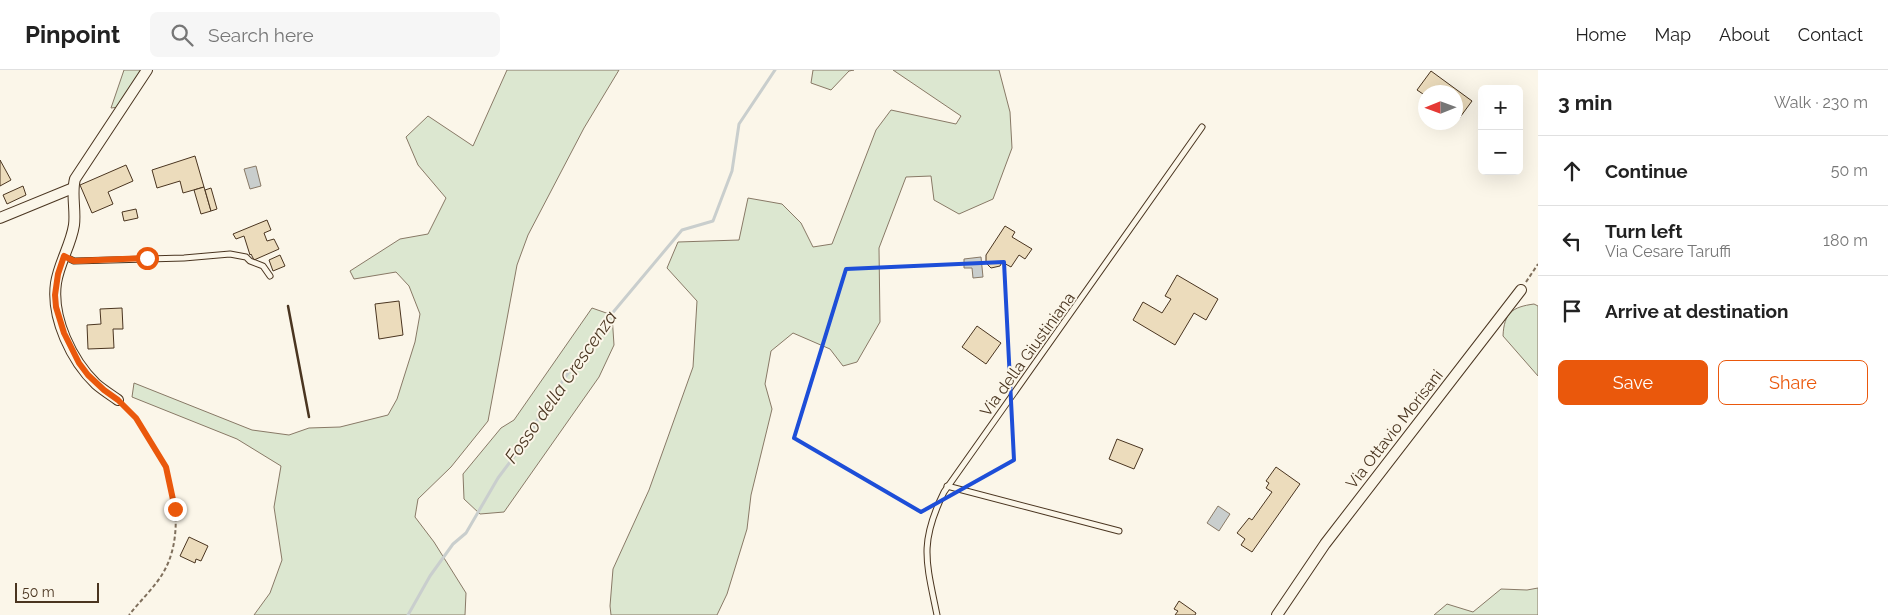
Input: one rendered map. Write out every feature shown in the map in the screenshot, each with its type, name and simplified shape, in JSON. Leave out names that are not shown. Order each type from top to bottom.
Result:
[{"type":"street","points":[[118,400],[88,375],[79,363],[64,333],[56,307],[55,295],[58,274],[74,225],[73,188],[76,176],[147,70]]},
{"type":"street","points":[[0,218],[73,188]]},
{"type":"street","name":"Via Ottavio Morisani","points":[[1277,615],[1325,544],[1521,290]]},
{"type":"lane","name":"Via della Giustiniana","points":[[937,615],[927,566],[927,540],[932,519],[947,486],[1092,286],[1202,127]]},
{"type":"lane","points":[[64,256],[74,261],[230,254],[246,257],[250,261],[263,266],[270,276]]},
{"type":"lane","points":[[947,486],[1120,531]]},
{"type":"path","points":[[1521,290],[1538,264]]},
{"type":"path","points":[[118,400],[136,418],[166,467],[175,509],[174,539],[163,572],[129,615]]},
{"type":"highlighted area","points":[[1004,262],[1014,460],[921,512],[794,438],[846,269]]},
{"type":"green space","points":[[124,70],[143,70],[119,107],[111,108]]},
{"type":"green space","points":[[507,70],[619,70],[584,128],[528,235],[517,265],[488,421],[451,467],[418,499],[415,517],[434,542],[466,593],[465,615],[254,615],[270,593],[282,560],[274,507],[281,466],[237,439],[132,397],[134,383],[252,430],[289,435],[309,428],[340,427],[388,415],[397,399],[415,342],[420,314],[409,286],[396,272],[354,279],[350,271],[400,239],[428,234],[446,198],[418,165],[406,137],[428,116],[473,146]]},
{"type":"green space","points":[[813,70],[854,70],[849,71],[831,90],[811,83]]},
{"type":"green space","points":[[893,70],[999,70],[1010,112],[1012,148],[993,199],[959,214],[934,200],[931,176],[906,177],[879,248],[880,322],[857,362],[843,366],[830,349],[793,333],[771,351],[765,384],[772,409],[751,495],[747,529],[727,594],[717,615],[611,615],[613,569],[649,490],[693,367],[697,301],[667,268],[678,242],[739,240],[748,198],[782,204],[801,223],[813,247],[832,244],[876,130],[891,110],[956,124],[961,116]]},
{"type":"green space","points":[[1534,304],[1538,306],[1538,376],[1503,336],[1505,322],[1511,312],[1520,307]]},
{"type":"green space","points":[[592,308],[612,315],[614,345],[599,377],[504,512],[480,514],[464,499],[463,474],[501,428],[514,420]]},
{"type":"green space","points":[[1538,588],[1538,615],[1434,615],[1447,604],[1473,612],[1501,589],[1527,590]]},
{"type":"shaded area","points":[[256,166],[261,186],[250,189],[244,169]]},
{"type":"shaded area","points":[[981,257],[983,277],[973,278],[972,268],[964,268],[964,259]]},
{"type":"shaded area","points":[[1218,506],[1230,514],[1219,531],[1207,523]]},
{"type":"building","points":[[1431,71],[1450,85],[1421,85]]},
{"type":"building","points":[[1463,94],[1472,101],[1463,113]]},
{"type":"building","points":[[195,156],[204,187],[183,193],[180,181],[157,188],[152,170]]},
{"type":"building","points":[[0,160],[11,180],[0,186]]},
{"type":"building","points":[[126,165],[133,181],[108,192],[113,204],[92,213],[80,185]]},
{"type":"building","points":[[23,186],[26,195],[7,204],[3,195]]},
{"type":"building","points":[[204,187],[211,211],[201,214],[194,190]]},
{"type":"building","points":[[211,188],[217,209],[211,211],[205,190]]},
{"type":"building","points":[[136,209],[138,218],[124,221],[122,212]]},
{"type":"building","points":[[267,220],[271,230],[264,233],[267,241],[274,239],[279,249],[254,260],[250,255],[244,236],[236,239],[233,234]]},
{"type":"building","points":[[1005,226],[1015,232],[1012,237],[1032,249],[1025,259],[1019,255],[1011,267],[1002,262],[1000,266],[991,268],[986,263],[986,255]]},
{"type":"building","points":[[280,255],[285,266],[273,271],[269,260]]},
{"type":"building","points":[[1177,275],[1218,299],[1206,320],[1194,313],[1175,345],[1133,320],[1143,302],[1162,313],[1171,299],[1165,296]]},
{"type":"building","points":[[399,301],[403,335],[379,339],[375,304]]},
{"type":"building","points":[[122,308],[123,329],[113,329],[114,348],[88,349],[87,325],[101,324],[100,309]]},
{"type":"building","points":[[977,326],[1001,343],[986,364],[962,347]]},
{"type":"building","points":[[1117,439],[1143,449],[1134,469],[1109,459]]},
{"type":"building","points":[[1276,467],[1300,484],[1252,552],[1241,545],[1245,539],[1237,533],[1249,518],[1252,520],[1272,492],[1266,488],[1269,483],[1266,481]]},
{"type":"building","points":[[189,537],[208,546],[201,561],[196,559],[195,563],[180,556]]},
{"type":"building","points":[[1179,601],[1196,613],[1195,615],[1175,615],[1178,611],[1174,609]]},
{"type":"waterway","name":"Fosso della Crescenza","points":[[408,615],[430,576],[453,544],[466,533],[498,478],[525,442],[543,410],[594,335],[682,230],[713,221],[732,171],[739,124],[775,70]]},
{"type":"wall","points":[[288,306],[309,417]]},
{"type":"route","points":[[147,258],[74,261],[64,256],[56,284],[56,307],[64,333],[79,363],[96,383],[118,400],[136,418],[166,467],[175,509]]}]
